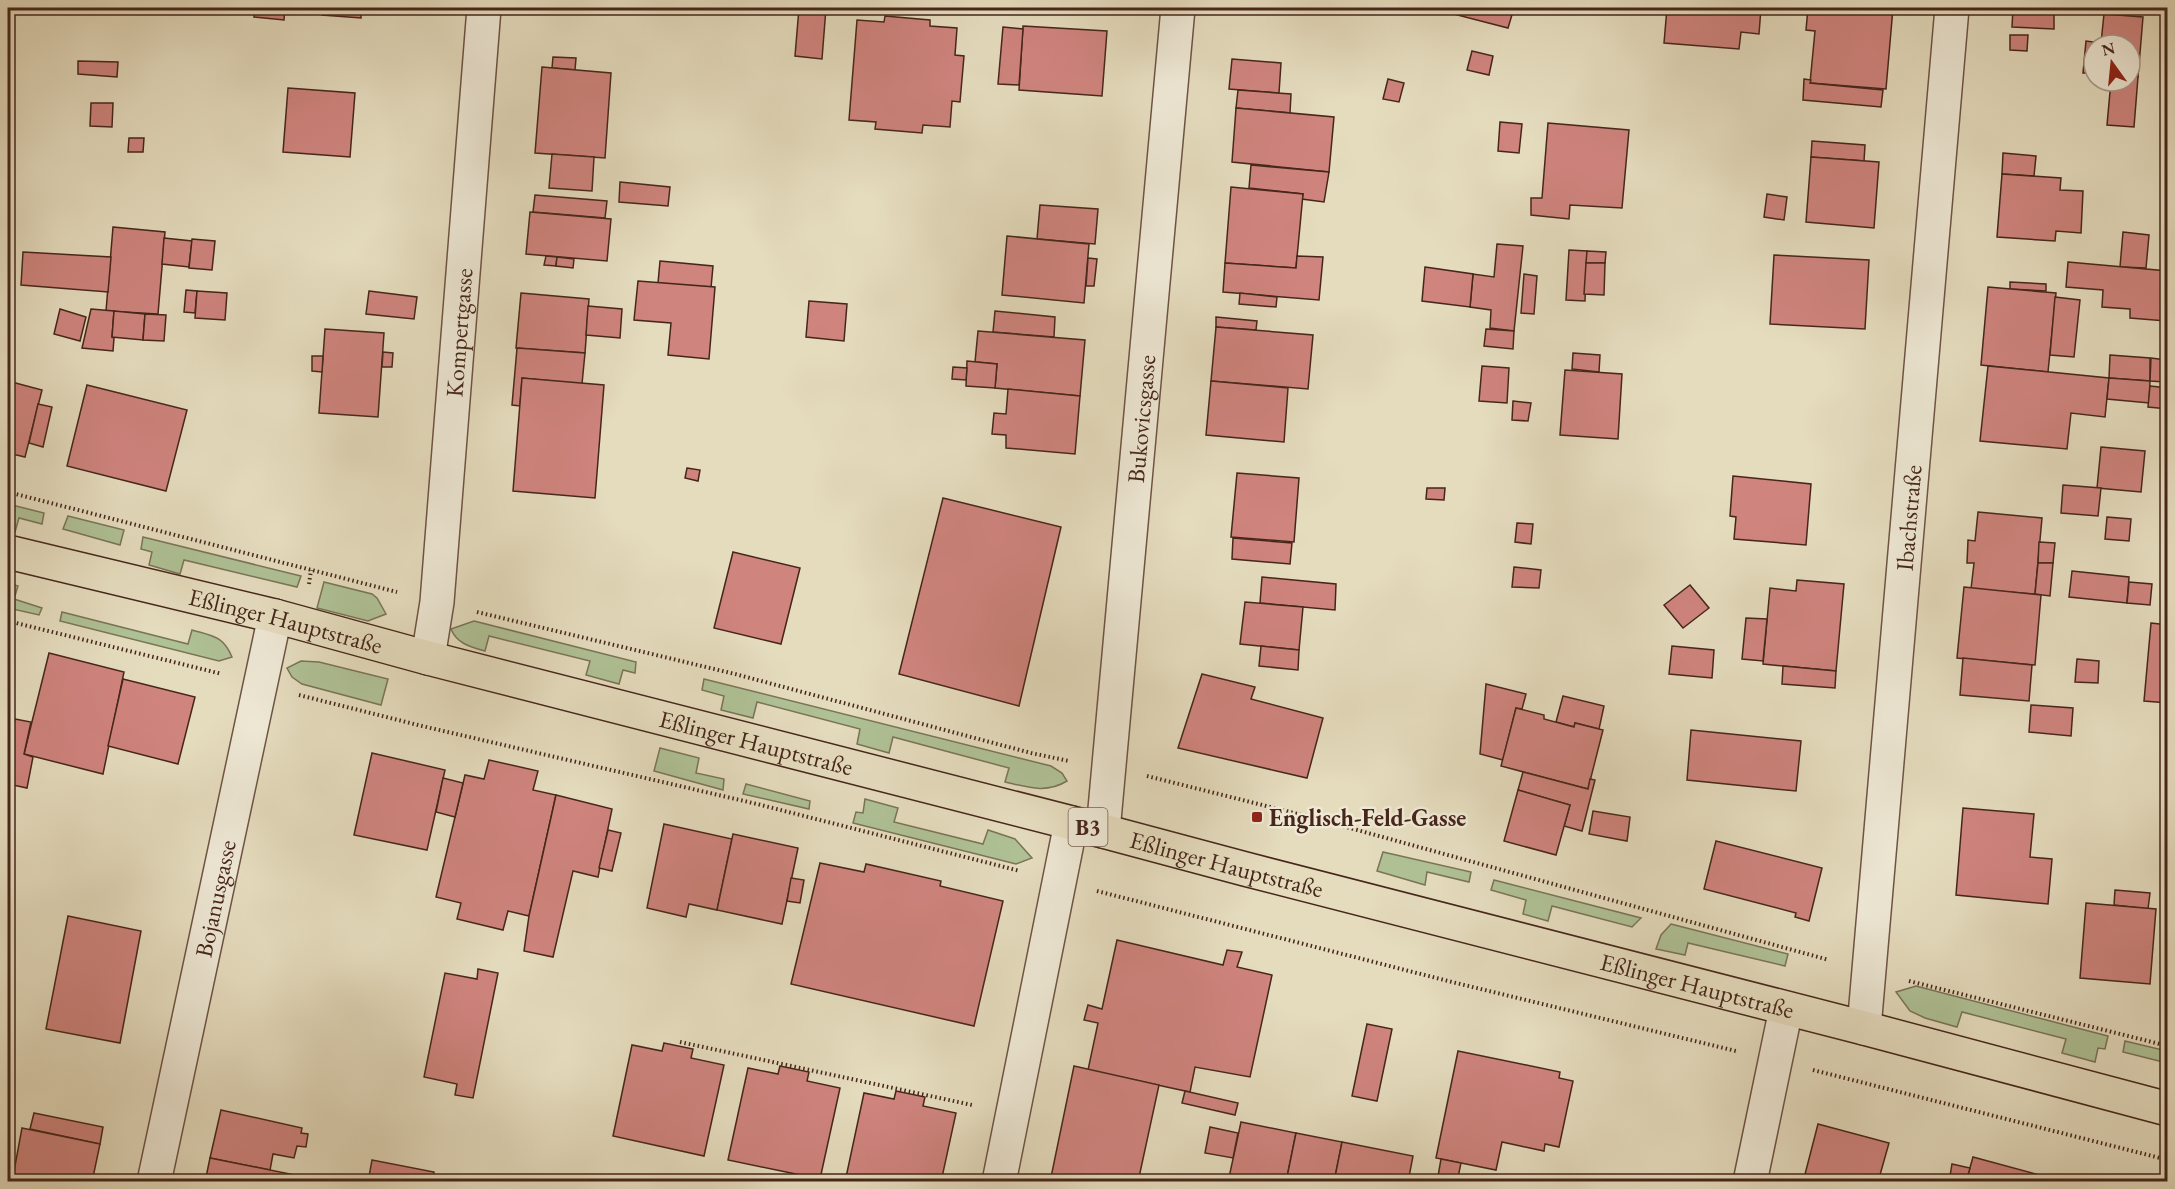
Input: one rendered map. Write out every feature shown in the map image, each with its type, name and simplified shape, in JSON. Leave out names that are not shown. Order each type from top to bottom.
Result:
[{"type":"main road","name":"Eßlinger Hauptstraße","points":[[8,552],[275,616],[428,658],[1864,1028],[2168,1110]]},
{"type":"street","name":"Kompertgasse","points":[[428,658],[438,591],[484,8]]},
{"type":"street","name":"Bukovicsgasse","points":[[1103,831],[1178,8]]},
{"type":"street","name":"Ibachstraße","points":[[1864,1028],[1952,8]]},
{"type":"street","name":"Bojanusgasse","points":[[154,1182],[275,616]]},
{"type":"street","points":[[999,1182],[1071,823]]},
{"type":"street","points":[[1750,1182],[1786,1009]]},
{"type":"path","points":[[8,492],[405,594]]},
{"type":"path","points":[[474,611],[735,674],[1031,753],[1074,762]]},
{"type":"path","points":[[8,621],[225,675]]},
{"type":"path","points":[[296,694],[422,726],[757,804],[1026,873]]},
{"type":"path","points":[[1137,774],[1310,817],[1832,961]]},
{"type":"path","points":[[1087,889],[1742,1052]]},
{"type":"path","points":[[1904,980],[2168,1046]]},
{"type":"path","points":[[680,1042],[1012,1113]]},
{"type":"path","points":[[1811,1069],[2168,1160]]},
{"type":"green space","points":[[8,504],[44,513],[42,524],[19,518],[15,532],[8,530]]},
{"type":"green space","points":[[68,516],[124,530],[120,545],[63,529]]},
{"type":"green space","points":[[143,537],[301,576],[297,587],[184,560],[180,574],[149,565],[152,552],[141,549]]},
{"type":"green space","points":[[324,582],[372,594],[377,598],[386,614],[368,621],[317,608]]},
{"type":"green space","points":[[8,583],[18,586],[14,599],[42,608],[39,615],[8,608]]},
{"type":"green space","points":[[62,612],[188,644],[192,630],[221,641],[232,657],[219,661],[60,621]]},
{"type":"green space","points":[[474,621],[636,662],[635,673],[623,670],[619,684],[586,675],[590,661],[489,636],[485,651],[475,648],[457,638],[451,629]]},
{"type":"green space","points":[[301,661],[319,662],[388,679],[381,705],[302,684],[292,677],[287,668]]},
{"type":"green space","points":[[704,679],[1051,766],[1062,773],[1067,781],[1044,788],[1005,782],[1009,768],[893,737],[889,753],[857,744],[860,729],[757,702],[753,718],[721,710],[724,696],[702,690]]},
{"type":"green space","points":[[660,748],[699,758],[696,773],[724,779],[723,790],[654,771]]},
{"type":"green space","points":[[746,784],[810,801],[809,809],[743,794]]},
{"type":"green space","points":[[865,799],[898,808],[894,822],[983,844],[988,830],[1015,839],[1032,858],[1016,864],[853,823],[856,812],[863,813]]},
{"type":"green space","points":[[1383,852],[1471,872],[1469,882],[1427,872],[1425,885],[1377,871]]},
{"type":"green space","points":[[1494,880],[1641,918],[1632,927],[1552,906],[1548,921],[1523,914],[1526,900],[1491,890]]},
{"type":"green space","points":[[1671,924],[1788,954],[1785,966],[1688,943],[1685,955],[1656,949],[1661,935]]},
{"type":"green space","points":[[1916,986],[2108,1036],[2105,1049],[2098,1048],[2095,1062],[2062,1053],[2066,1039],[1962,1012],[1957,1027],[1925,1018],[1910,1011],[1896,992]]},
{"type":"green space","points":[[2125,1041],[2167,1051],[2167,1063],[2123,1052]]},
{"type":"building","points":[[255,8],[285,8],[284,20],[254,17]]},
{"type":"building","points":[[323,8],[361,8],[361,18],[322,15]]},
{"type":"building","points":[[799,8],[826,8],[822,59],[795,56]]},
{"type":"building","points":[[1438,8],[1514,8],[1508,28],[1438,10]]},
{"type":"building","points":[[1667,8],[1761,8],[1759,34],[1741,32],[1739,49],[1664,43]]},
{"type":"building","points":[[1808,8],[1893,8],[1886,89],[1810,83],[1815,31],[1806,30]]},
{"type":"building","points":[[2013,8],[2054,8],[2054,29],[2012,27]]},
{"type":"building","points":[[2104,14],[2143,17],[2142,33],[2102,33]]},
{"type":"building","points":[[885,16],[930,20],[930,26],[957,28],[955,55],[964,56],[960,102],[952,101],[950,127],[923,125],[922,133],[875,129],[876,122],[849,120],[857,20],[884,22]]},
{"type":"building","points":[[1023,26],[1107,31],[1102,96],[1019,90]]},
{"type":"building","points":[[1003,27],[1023,29],[1019,85],[998,84]]},
{"type":"building","points":[[2168,31],[2168,77],[2164,77]]},
{"type":"building","points":[[2010,35],[2028,35],[2027,51],[2010,50]]},
{"type":"building","points":[[1472,51],[1493,56],[1489,75],[1467,70]]},
{"type":"building","points":[[553,57],[576,58],[575,70],[552,68]]},
{"type":"building","points":[[1232,59],[1281,63],[1279,93],[1229,89]]},
{"type":"building","points":[[78,61],[118,62],[117,77],[78,74]]},
{"type":"building","points":[[542,67],[611,73],[605,158],[535,153]]},
{"type":"building","points":[[1388,79],[1404,83],[1399,102],[1383,99]]},
{"type":"building","points":[[1804,79],[1811,80],[1810,83],[1883,90],[1881,107],[1803,100]]},
{"type":"building","points":[[288,88],[355,93],[350,157],[283,152]]},
{"type":"building","points":[[1238,90],[1291,94],[1290,113],[1236,108]]},
{"type":"building","points":[[2110,93],[2137,93],[2134,127],[2107,125]]},
{"type":"building","points":[[91,103],[113,103],[112,127],[90,126]]},
{"type":"building","points":[[1236,108],[1334,117],[1329,172],[1232,162]]},
{"type":"building","points":[[1500,122],[1522,124],[1519,153],[1498,151]]},
{"type":"building","points":[[1548,123],[1629,130],[1622,208],[1570,205],[1569,219],[1531,215],[1531,198],[1542,198]]},
{"type":"building","points":[[129,138],[144,138],[143,152],[128,152]]},
{"type":"building","points":[[1812,141],[1865,145],[1864,161],[1811,157]]},
{"type":"building","points":[[2003,153],[2036,156],[2034,176],[2002,174]]},
{"type":"building","points":[[552,154],[594,157],[592,191],[549,188]]},
{"type":"building","points":[[1811,157],[1879,162],[1874,228],[1806,222]]},
{"type":"building","points":[[1251,165],[1329,172],[1324,202],[1302,199],[1303,194],[1249,188]]},
{"type":"building","points":[[2002,174],[2061,178],[2060,190],[2083,191],[2081,233],[2056,231],[2055,241],[1997,237]]},
{"type":"building","points":[[620,182],[670,187],[668,206],[619,202]]},
{"type":"building","points":[[1231,187],[1303,194],[1296,268],[1225,263]]},
{"type":"building","points":[[1767,194],[1787,197],[1784,220],[1764,217]]},
{"type":"building","points":[[535,195],[607,201],[605,218],[533,212]]},
{"type":"building","points":[[1040,205],[1098,209],[1095,244],[1037,239]]},
{"type":"building","points":[[530,212],[611,219],[607,261],[526,254]]},
{"type":"building","points":[[113,227],[165,232],[158,314],[106,311]]},
{"type":"building","points":[[2123,232],[2149,235],[2146,268],[2120,267]]},
{"type":"building","points":[[1007,236],[1089,244],[1084,303],[1002,295]]},
{"type":"building","points":[[164,238],[192,241],[189,267],[162,264]]},
{"type":"building","points":[[192,239],[215,241],[212,270],[189,268]]},
{"type":"building","points":[[1497,244],[1523,246],[1514,331],[1490,328],[1491,310],[1470,307],[1473,274],[1494,277]]},
{"type":"building","points":[[1569,250],[1587,251],[1585,301],[1566,300]]},
{"type":"building","points":[[1587,251],[1606,252],[1605,263],[1586,263]]},
{"type":"building","points":[[23,252],[111,257],[108,292],[21,285]]},
{"type":"building","points":[[1774,255],[1869,260],[1865,329],[1770,324]]},
{"type":"building","points":[[546,256],[557,257],[556,266],[544,265]]},
{"type":"building","points":[[1297,256],[1323,257],[1319,300],[1223,292],[1225,263],[1296,268]]},
{"type":"building","points":[[557,257],[574,259],[573,268],[556,266]]},
{"type":"building","points":[[1088,258],[1097,259],[1094,286],[1086,286]]},
{"type":"building","points":[[660,261],[713,266],[711,288],[658,283]]},
{"type":"building","points":[[2068,262],[2168,271],[2166,321],[2130,318],[2130,309],[2102,307],[2103,290],[2066,287]]},
{"type":"building","points":[[1586,263],[1605,263],[1604,295],[1584,294]]},
{"type":"building","points":[[1425,267],[1473,274],[1470,307],[1422,301]]},
{"type":"building","points":[[1524,274],[1537,276],[1534,314],[1521,313]]},
{"type":"building","points":[[638,281],[715,287],[709,359],[668,355],[671,323],[634,320]]},
{"type":"building","points":[[2010,282],[2046,284],[2046,291],[2010,289]]},
{"type":"building","points":[[1988,287],[2056,293],[2048,372],[1981,365]]},
{"type":"building","points":[[186,290],[197,291],[195,313],[184,312]]},
{"type":"building","points":[[197,291],[227,293],[225,320],[195,318]]},
{"type":"building","points":[[369,291],[417,297],[414,319],[366,314]]},
{"type":"building","points":[[521,293],[589,299],[585,353],[516,348]]},
{"type":"building","points":[[1240,293],[1277,297],[1276,307],[1239,304]]},
{"type":"building","points":[[2055,297],[2080,300],[2074,357],[2050,355]]},
{"type":"building","points":[[809,301],[847,304],[844,341],[806,337]]},
{"type":"building","points":[[588,306],[622,309],[620,338],[586,335]]},
{"type":"building","points":[[60,309],[86,317],[80,341],[54,334]]},
{"type":"building","points":[[91,309],[114,311],[113,351],[82,348]]},
{"type":"building","points":[[114,311],[145,314],[143,340],[112,337]]},
{"type":"building","points":[[995,311],[1055,317],[1054,337],[993,332]]},
{"type":"building","points":[[145,314],[166,315],[164,341],[143,340]]},
{"type":"building","points":[[1216,317],[1257,321],[1256,330],[1216,327]]},
{"type":"building","points":[[1216,327],[1313,335],[1308,389],[1211,381]]},
{"type":"building","points":[[325,329],[384,333],[378,417],[319,413]]},
{"type":"building","points":[[1486,329],[1514,331],[1513,349],[1484,346]]},
{"type":"building","points":[[978,331],[1085,340],[1080,396],[995,388],[997,364],[975,362]]},
{"type":"building","points":[[517,348],[585,353],[582,384],[522,378],[520,406],[512,405]]},
{"type":"building","points":[[383,352],[393,353],[392,367],[382,367]]},
{"type":"building","points":[[1573,353],[1600,355],[1599,372],[1572,369]]},
{"type":"building","points":[[2110,355],[2150,358],[2150,381],[2109,378]]},
{"type":"building","points":[[312,356],[323,356],[322,372],[312,371]]},
{"type":"building","points":[[2151,358],[2166,360],[2165,382],[2150,381]]},
{"type":"building","points":[[967,361],[997,364],[995,388],[966,386]]},
{"type":"building","points":[[1482,366],[1509,368],[1507,403],[1479,401]]},
{"type":"building","points":[[1988,366],[2109,378],[2105,417],[2071,413],[2067,449],[1980,441]]},
{"type":"building","points":[[953,367],[967,368],[966,380],[952,379]]},
{"type":"building","points":[[1565,370],[1622,374],[1618,439],[1560,435]]},
{"type":"building","points":[[522,378],[604,385],[595,498],[513,491]]},
{"type":"building","points":[[2109,378],[2150,381],[2149,403],[2107,399]]},
{"type":"building","points":[[8,381],[42,390],[25,457],[8,453]]},
{"type":"building","points":[[1211,381],[1288,388],[1284,442],[1206,435]]},
{"type":"building","points":[[87,385],[187,410],[166,491],[67,466]]},
{"type":"building","points":[[2150,386],[2168,388],[2168,409],[2148,407]]},
{"type":"building","points":[[1008,389],[1080,396],[1075,454],[1006,448],[1006,435],[992,434],[994,413],[1006,414]]},
{"type":"building","points":[[1513,401],[1531,403],[1528,421],[1512,420]]},
{"type":"building","points":[[38,404],[52,407],[43,447],[29,443]]},
{"type":"building","points":[[2101,447],[2145,451],[2141,492],[2097,488]]},
{"type":"building","points":[[687,468],[700,470],[698,481],[685,478]]},
{"type":"building","points":[[1237,473],[1299,478],[1294,542],[1231,537]]},
{"type":"building","points":[[1733,476],[1811,484],[1806,545],[1734,539],[1736,517],[1730,516]]},
{"type":"building","points":[[2063,485],[2101,488],[2098,516],[2061,513]]},
{"type":"building","points":[[1427,488],[1445,488],[1444,500],[1426,499]]},
{"type":"building","points":[[943,498],[1061,527],[1019,706],[899,674]]},
{"type":"building","points":[[1978,512],[2042,518],[2035,594],[1971,589],[1974,563],[1967,563],[1968,540],[1975,541]]},
{"type":"building","points":[[2107,517],[2131,519],[2129,541],[2105,539]]},
{"type":"building","points":[[1517,523],[1533,524],[1531,544],[1515,542]]},
{"type":"building","points":[[1233,538],[1292,543],[1290,564],[1232,559]]},
{"type":"building","points":[[2039,542],[2055,543],[2053,563],[2038,563]]},
{"type":"building","points":[[733,552],[800,568],[781,644],[714,628]]},
{"type":"building","points":[[2038,563],[2053,563],[2050,596],[2035,594]]},
{"type":"building","points":[[1514,567],[1541,570],[1539,588],[1512,587]]},
{"type":"building","points":[[2072,571],[2129,577],[2127,603],[2069,597]]},
{"type":"building","points":[[1262,577],[1336,584],[1335,610],[1260,603]]},
{"type":"building","points":[[1797,580],[1844,584],[1836,671],[1763,664],[1770,588],[1796,591]]},
{"type":"building","points":[[2129,582],[2152,584],[2150,605],[2127,603]]},
{"type":"building","points":[[1690,585],[1709,608],[1683,628],[1664,605]]},
{"type":"building","points":[[1964,587],[2041,595],[2035,665],[1957,658]]},
{"type":"building","points":[[1245,602],[1303,607],[1299,650],[1240,644]]},
{"type":"building","points":[[1746,618],[1767,619],[1763,661],[1742,659]]},
{"type":"building","points":[[2151,623],[2168,625],[2168,703],[2144,701]]},
{"type":"building","points":[[1261,646],[1299,650],[1298,670],[1259,666]]},
{"type":"building","points":[[1672,646],[1714,650],[1712,678],[1669,674]]},
{"type":"building","points":[[49,653],[124,672],[103,774],[24,754]]},
{"type":"building","points":[[1963,658],[2032,665],[2029,701],[1960,695]]},
{"type":"building","points":[[2077,659],[2099,661],[2098,683],[2075,682]]},
{"type":"building","points":[[1783,666],[1836,671],[1835,688],[1782,684]]},
{"type":"building","points":[[1202,674],[1255,687],[1251,699],[1323,718],[1307,778],[1178,748]]},
{"type":"building","points":[[123,679],[195,697],[178,764],[108,746]]},
{"type":"building","points":[[1486,684],[1526,694],[1522,709],[1516,708],[1503,760],[1480,754]]},
{"type":"building","points":[[1563,696],[1604,706],[1599,729],[1575,723],[1574,727],[1556,722]]},
{"type":"building","points":[[2031,705],[2073,708],[2071,736],[2029,732]]},
{"type":"building","points":[[1516,708],[1544,715],[1544,719],[1574,727],[1575,723],[1603,730],[1588,789],[1501,766]]},
{"type":"building","points":[[15,719],[31,722],[24,754],[33,757],[27,788],[8,784],[8,752]]},
{"type":"building","points":[[1691,730],[1801,741],[1796,791],[1687,780]]},
{"type":"building","points":[[372,753],[445,770],[427,850],[354,835]]},
{"type":"building","points":[[489,760],[538,771],[533,790],[556,795],[529,916],[508,911],[503,930],[457,919],[461,903],[436,897],[465,775],[484,779]]},
{"type":"building","points":[[1523,772],[1588,789],[1590,779],[1595,780],[1582,831],[1564,826],[1570,805],[1518,790]]},
{"type":"building","points":[[443,778],[463,783],[455,817],[436,812]]},
{"type":"building","points":[[1518,790],[1570,805],[1556,855],[1504,841]]},
{"type":"building","points":[[556,795],[612,809],[598,877],[573,871],[553,957],[524,951],[529,916]]},
{"type":"building","points":[[1963,808],[2034,814],[2030,857],[2052,859],[2048,904],[1956,895]]},
{"type":"building","points":[[1593,811],[1630,817],[1627,841],[1589,834]]},
{"type":"building","points":[[664,824],[732,839],[717,910],[689,904],[686,917],[647,908]]},
{"type":"building","points":[[608,830],[621,833],[612,871],[599,868]]},
{"type":"building","points":[[733,834],[798,848],[782,924],[717,910]]},
{"type":"building","points":[[1716,841],[1822,868],[1809,921],[1795,917],[1796,913],[1704,889]]},
{"type":"building","points":[[820,863],[864,872],[866,864],[941,881],[940,886],[1003,901],[974,1026],[791,984]]},
{"type":"building","points":[[791,878],[804,880],[800,903],[787,901]]},
{"type":"building","points":[[2115,890],[2150,893],[2148,909],[2114,905]]},
{"type":"building","points":[[2086,903],[2156,909],[2150,984],[2080,978]]},
{"type":"building","points":[[68,916],[141,931],[120,1043],[46,1029]]},
{"type":"building","points":[[1117,940],[1223,965],[1227,950],[1242,952],[1237,967],[1272,975],[1250,1077],[1195,1067],[1190,1092],[1088,1070],[1098,1023],[1084,1020],[1088,1005],[1102,1009]]},
{"type":"building","points":[[478,969],[498,973],[473,1098],[455,1095],[457,1084],[424,1077],[445,973],[477,979]]},
{"type":"building","points":[[1367,1024],[1392,1029],[1377,1101],[1352,1096]]},
{"type":"building","points":[[664,1043],[693,1049],[691,1058],[724,1065],[704,1156],[613,1136],[632,1045],[662,1051]]},
{"type":"building","points":[[1458,1051],[1560,1072],[1559,1078],[1573,1081],[1559,1147],[1545,1144],[1544,1151],[1502,1142],[1496,1170],[1436,1158]]},
{"type":"building","points":[[780,1066],[809,1072],[807,1081],[840,1088],[820,1179],[728,1160],[748,1068],[778,1074]]},
{"type":"building","points":[[1074,1066],[1159,1085],[1138,1182],[1050,1182]]},
{"type":"building","points":[[896,1091],[925,1097],[923,1106],[956,1113],[941,1182],[845,1182],[864,1093],[894,1099]]},
{"type":"building","points":[[1185,1091],[1238,1103],[1235,1115],[1182,1103]]},
{"type":"building","points":[[221,1110],[302,1128],[301,1133],[308,1134],[306,1147],[297,1146],[294,1158],[273,1154],[270,1170],[210,1158]]},
{"type":"building","points":[[34,1113],[103,1127],[100,1144],[30,1129]]},
{"type":"building","points":[[1241,1122],[1296,1133],[1286,1182],[1228,1182]]},
{"type":"building","points":[[1818,1124],[1889,1143],[1878,1182],[1803,1182]]},
{"type":"building","points":[[1210,1127],[1238,1133],[1233,1158],[1205,1153]]},
{"type":"building","points":[[22,1128],[100,1144],[92,1182],[12,1182]]},
{"type":"building","points":[[1296,1133],[1342,1142],[1334,1182],[1286,1182]]},
{"type":"building","points":[[1342,1142],[1413,1156],[1408,1182],[1334,1182]]},
{"type":"building","points":[[1973,1157],[2043,1176],[2041,1182],[1966,1182]]},
{"type":"building","points":[[210,1158],[295,1175],[293,1182],[205,1182]]},
{"type":"building","points":[[1441,1159],[1461,1163],[1457,1182],[1437,1182]]},
{"type":"building","points":[[372,1160],[434,1172],[432,1182],[368,1182]]},
{"type":"building","points":[[1952,1164],[1970,1168],[1966,1182],[1949,1182]]},
{"type":"place","name":"Englisch-Feld-Gasse","points":[[1257,817]]}]
